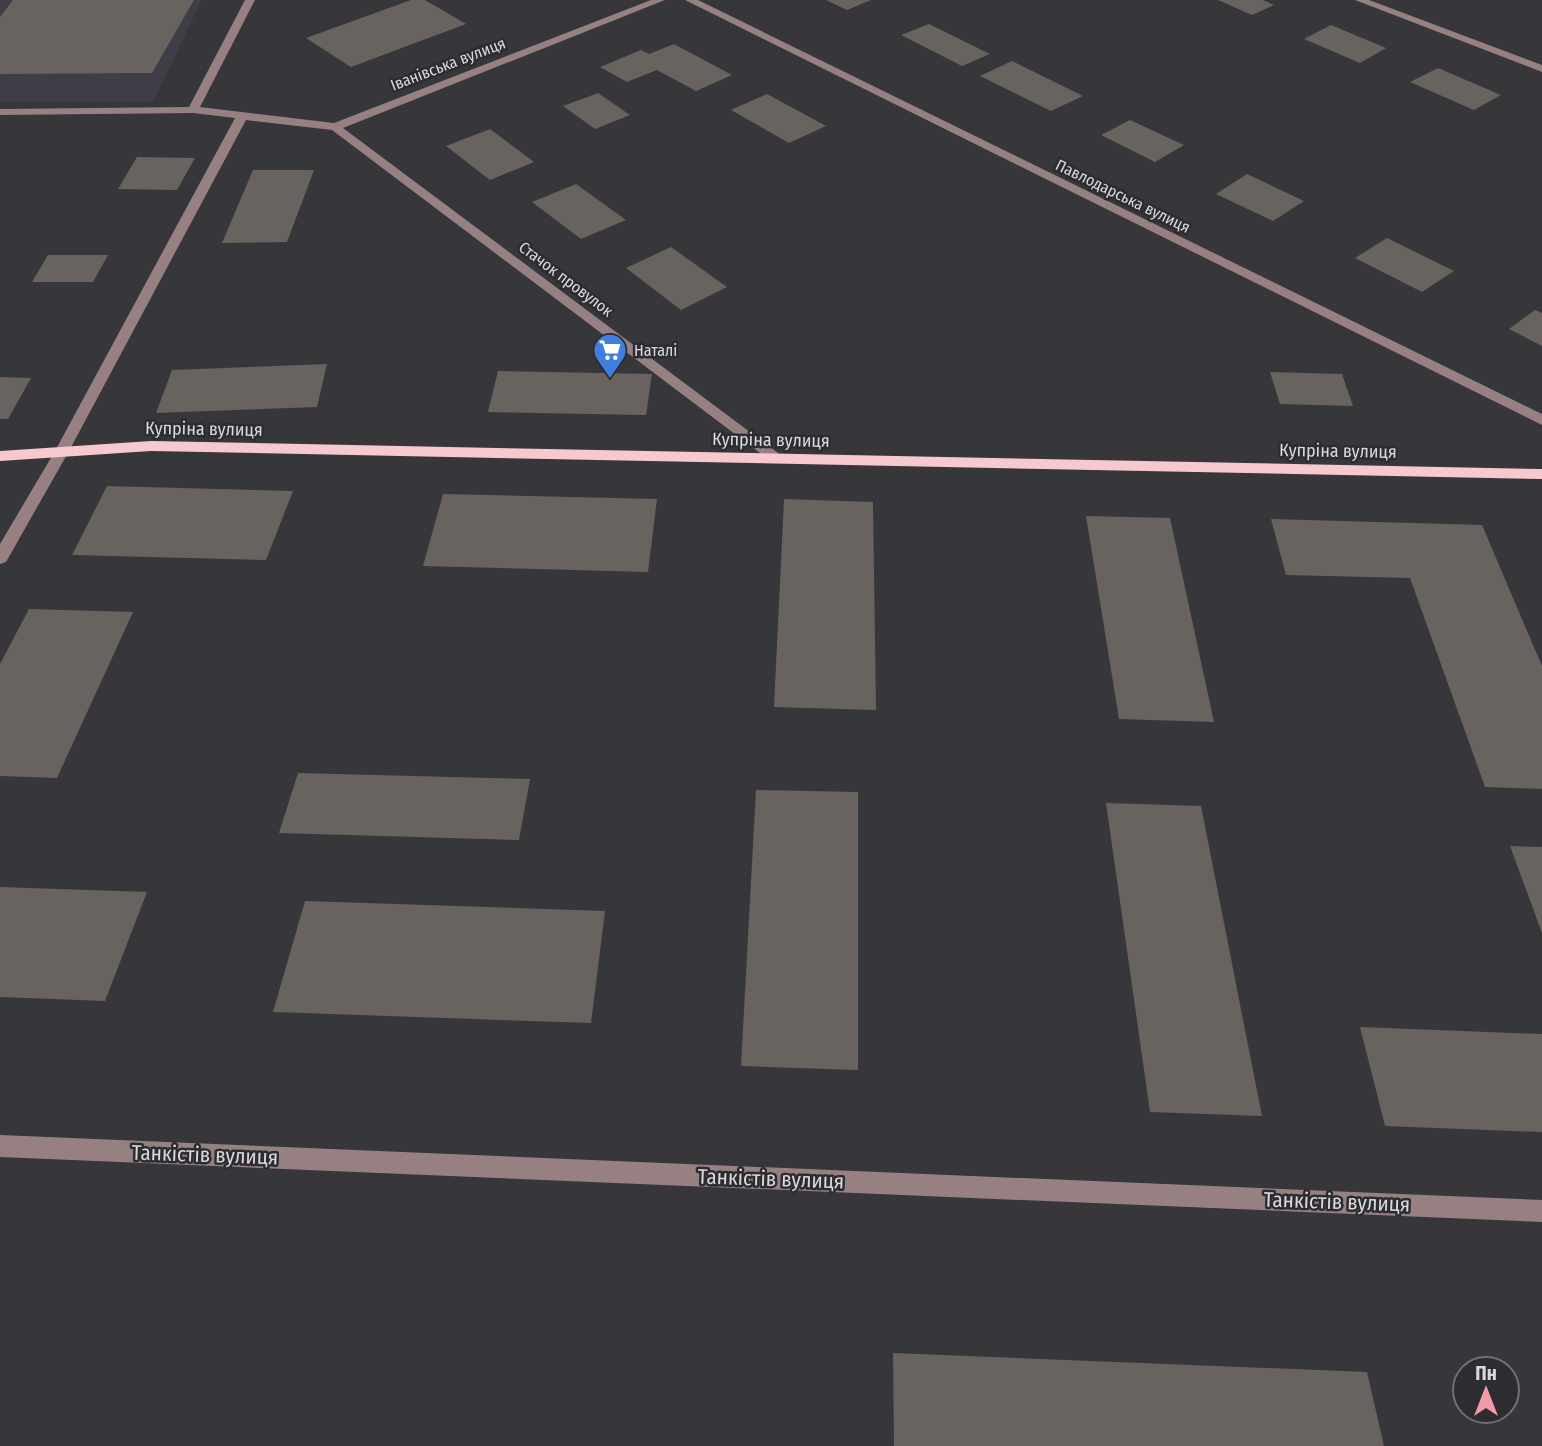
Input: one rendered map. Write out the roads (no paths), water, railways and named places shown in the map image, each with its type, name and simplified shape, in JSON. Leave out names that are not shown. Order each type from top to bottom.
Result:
[{"type":"main road","name":"Купріна вулиця","points":[[0,456],[150,446],[1542,474]]},
{"type":"street","points":[[193,110],[250,0]]},
{"type":"street","name":"Іванівська вулиця","points":[[0,112],[193,110],[335,127],[660,0]]},
{"type":"street","name":"Павлодарська вулиця","points":[[690,0],[1542,420]]},
{"type":"street","points":[[1360,0],[1542,69]]},
{"type":"street","points":[[0,558],[62,451],[242,116]]},
{"type":"street","name":"Стачок провулок","points":[[335,127],[777,459]]},
{"type":"street","name":"Танкістів вулиця","points":[[0,1146],[1542,1211]]},
{"type":"place","name":"Наталі","points":[[610,380]]}]
